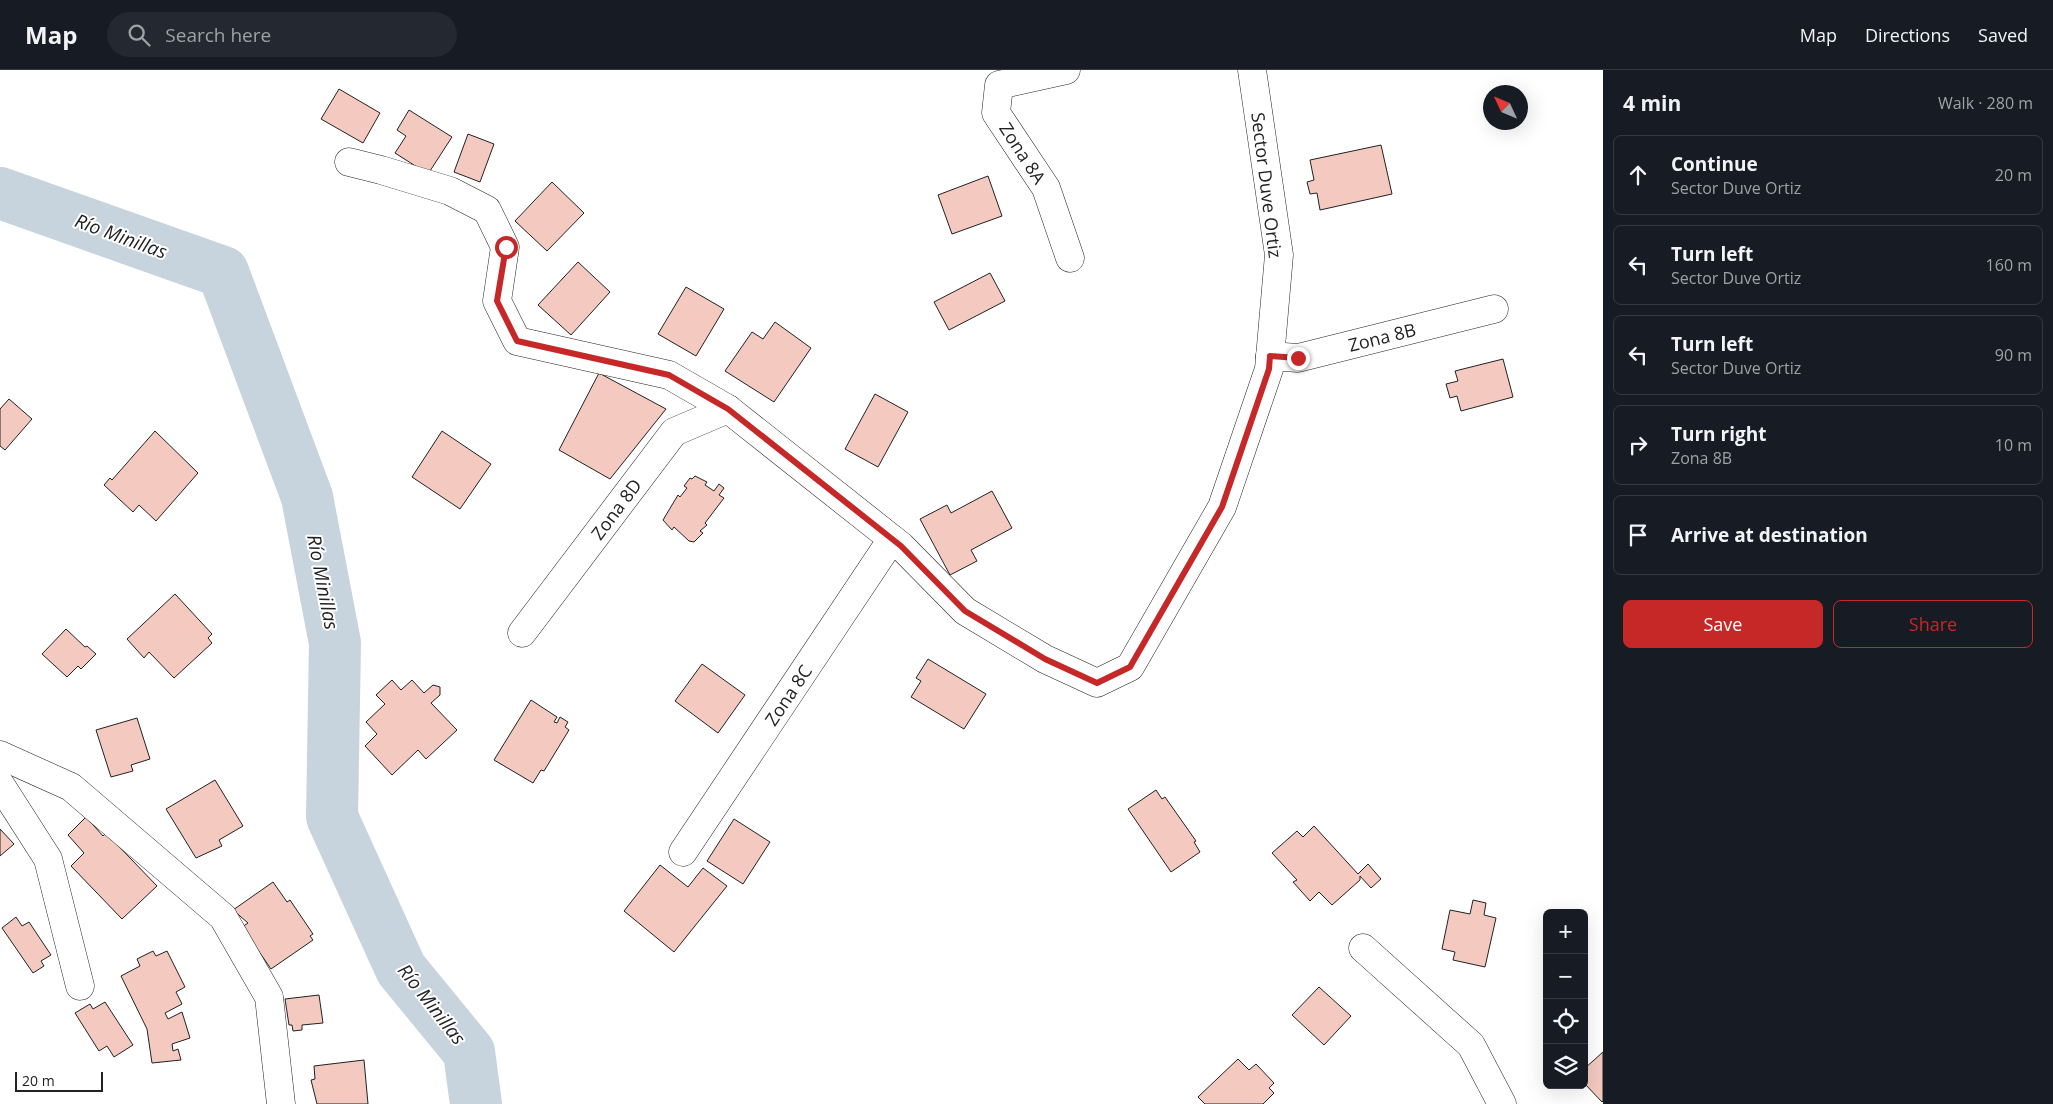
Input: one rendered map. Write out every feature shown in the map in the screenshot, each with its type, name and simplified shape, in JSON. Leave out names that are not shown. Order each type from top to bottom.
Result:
[{"type":"street","name":"Zona 8A","points":[[1066,70],[999,85],[996,113],[1046,188],[1070,258]]},
{"type":"street","name":"Sector Duve Ortiz","points":[[349,162],[450,191],[486,210],[506,247],[497,301],[517,341],[669,375],[728,409],[892,539],[965,611],[1045,659],[1097,683],[1130,667],[1222,507],[1269,369],[1279,255],[1252,70]]},
{"type":"street","name":"Zona 8B","points":[[1270,356],[1298,358],[1494,309]]},
{"type":"street","name":"Zona 8D","points":[[522,633],[674,432],[728,409]]},
{"type":"street","name":"Zona 8C","points":[[683,852],[892,539]]},
{"type":"street","points":[[0,755],[71,787],[223,916],[269,997],[281,1104]]},
{"type":"street","points":[[0,784],[48,859],[80,986]]},
{"type":"street","points":[[1363,948],[1471,1045],[1502,1104]]},
{"type":"building","points":[[339,89],[380,113],[363,143],[321,119]]},
{"type":"building","points":[[409,110],[452,137],[428,174],[395,153],[406,136],[397,130]]},
{"type":"building","points":[[468,134],[494,144],[480,182],[454,172]]},
{"type":"building","points":[[1381,145],[1392,194],[1320,210],[1317,193],[1310,194],[1307,182],[1314,180],[1310,160]]},
{"type":"building","points":[[988,176],[1002,216],[952,234],[938,195]]},
{"type":"building","points":[[552,182],[584,213],[547,251],[515,221]]},
{"type":"building","points":[[578,262],[610,292],[571,335],[538,305]]},
{"type":"building","points":[[990,273],[1005,301],[949,330],[934,302]]},
{"type":"building","points":[[686,287],[724,309],[696,356],[658,334]]},
{"type":"building","points":[[775,322],[811,348],[774,402],[725,371],[752,332],[763,339]]},
{"type":"building","points":[[1503,359],[1513,397],[1461,411],[1457,396],[1450,398],[1446,384],[1458,381],[1455,371]]},
{"type":"building","points":[[599,373],[666,409],[610,479],[559,450]]},
{"type":"building","points":[[875,394],[908,412],[878,467],[845,449]]},
{"type":"building","points":[[9,399],[32,419],[5,450],[0,446],[0,409]]},
{"type":"building","points":[[155,431],[198,473],[156,521],[139,505],[133,512],[104,485],[110,478],[112,480]]},
{"type":"building","points":[[442,431],[491,464],[460,509],[412,477]]},
{"type":"building","points":[[695,476],[707,482],[705,485],[714,491],[719,484],[724,488],[719,495],[724,498],[705,523],[707,525],[700,531],[703,533],[694,542],[689,541],[674,527],[672,530],[663,520],[678,495],[680,497],[687,488],[684,486],[690,478],[692,479]]},
{"type":"building","points":[[992,491],[1012,528],[971,550],[977,561],[950,575],[920,519],[947,505],[951,513]]},
{"type":"building","points":[[175,594],[212,634],[208,638],[212,643],[174,678],[149,652],[144,658],[127,639]]},
{"type":"building","points":[[66,629],[85,647],[87,646],[96,654],[81,669],[78,666],[67,677],[42,654]]},
{"type":"building","points":[[928,659],[986,694],[964,729],[911,697],[921,681],[916,678]]},
{"type":"building","points":[[702,664],[745,695],[718,733],[675,701]]},
{"type":"building","points":[[392,680],[401,690],[412,680],[424,693],[433,685],[440,687],[440,695],[431,703],[457,730],[426,759],[418,750],[392,775],[365,746],[377,734],[366,722],[385,704],[376,695]]},
{"type":"building","points":[[531,700],[557,717],[554,722],[557,723],[560,717],[568,722],[565,727],[569,730],[544,771],[541,770],[533,783],[494,760]]},
{"type":"building","points":[[137,718],[150,759],[131,765],[133,771],[111,777],[96,730]]},
{"type":"building","points":[[215,780],[243,826],[219,840],[222,846],[196,858],[166,809]]},
{"type":"building","points":[[1156,790],[1162,799],[1165,797],[1196,841],[1194,842],[1200,852],[1171,872],[1128,809]]},
{"type":"building","points":[[86,817],[103,836],[106,833],[157,886],[122,919],[71,866],[84,853],[68,835]]},
{"type":"building","points":[[734,819],[770,842],[743,884],[707,861]]},
{"type":"building","points":[[1314,826],[1358,874],[1368,864],[1381,879],[1371,888],[1360,876],[1360,880],[1332,905],[1319,892],[1310,901],[1293,882],[1297,880],[1272,853],[1297,831],[1303,837]]},
{"type":"building","points":[[0,829],[14,844],[0,856]]},
{"type":"building","points":[[660,865],[688,887],[703,868],[727,886],[674,952],[624,911]]},
{"type":"building","points":[[273,882],[287,902],[290,900],[313,934],[310,936],[313,940],[271,969],[242,927],[248,923],[233,910]]},
{"type":"building","points":[[1473,900],[1486,903],[1484,915],[1496,918],[1485,967],[1453,960],[1455,952],[1442,949],[1450,910],[1470,914]]},
{"type":"building","points":[[16,917],[22,926],[29,922],[51,955],[41,961],[44,966],[33,973],[2,928]]},
{"type":"building","points":[[153,951],[156,956],[167,951],[185,987],[176,992],[182,1004],[165,1013],[168,1019],[182,1012],[190,1038],[172,1044],[173,1051],[178,1049],[181,1060],[152,1063],[147,1029],[121,976],[140,966],[137,959]]},
{"type":"building","points":[[1319,987],[1351,1016],[1324,1045],[1292,1015]]},
{"type":"building","points":[[319,995],[323,1023],[302,1025],[302,1030],[293,1031],[292,1025],[289,1025],[285,999]]},
{"type":"building","points":[[105,1002],[133,1045],[114,1057],[107,1046],[99,1051],[75,1013],[90,1004],[93,1009]]},
{"type":"building","points":[[1603,1052],[1602,1102],[1588,1087],[1588,1065]]},
{"type":"building","points":[[1238,1059],[1249,1070],[1256,1064],[1274,1083],[1269,1088],[1274,1093],[1263,1104],[1205,1104],[1198,1097]]},
{"type":"building","points":[[364,1060],[368,1104],[317,1104],[311,1080],[315,1079],[314,1066]]},
{"type":"waterway","name":"Río Minillas","points":[[0,193],[223,272],[307,497],[335,643],[332,817],[401,969],[469,1052],[476,1104]]},
{"type":"route","points":[[506,247],[497,301],[517,341],[669,375],[728,409],[901,546],[965,611],[1045,659],[1097,683],[1130,667],[1222,507],[1269,369],[1270,356],[1298,358]]}]
